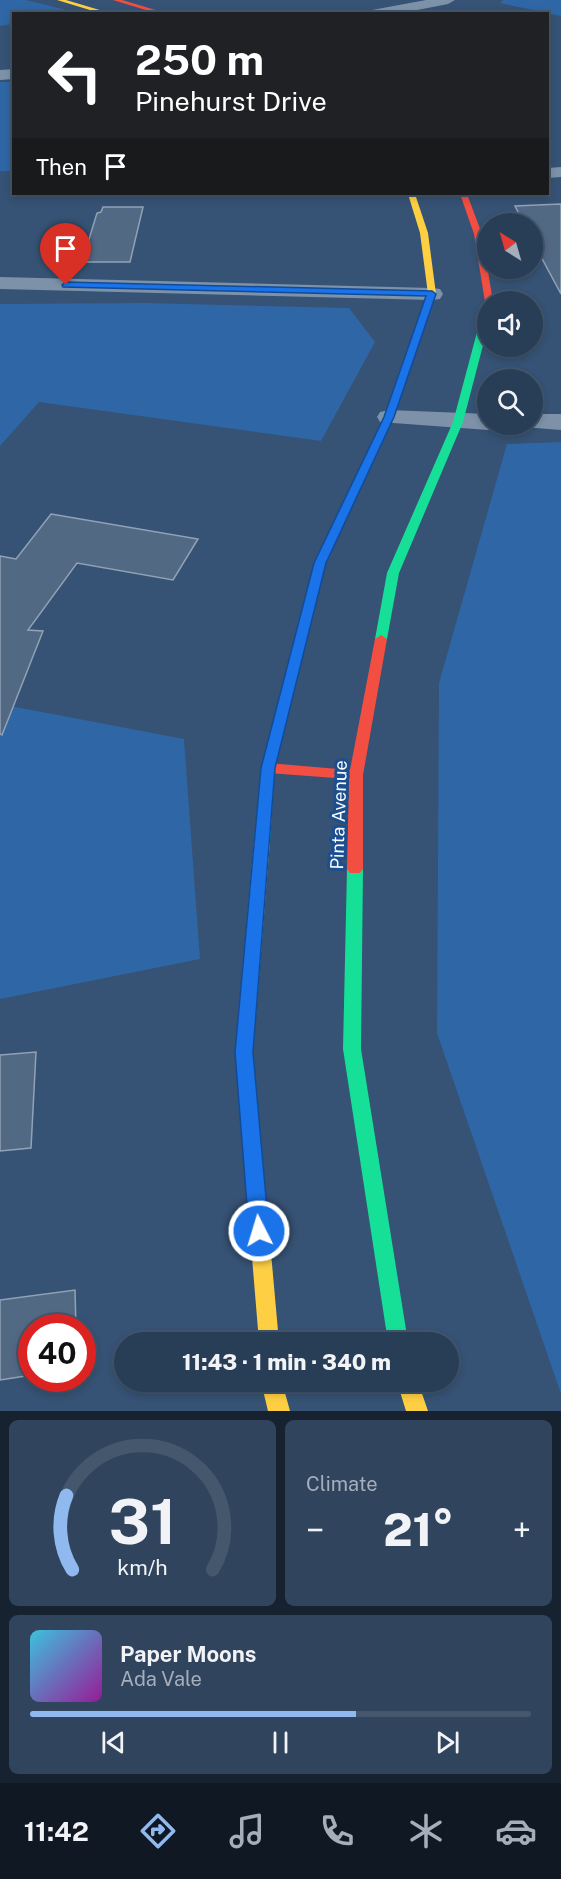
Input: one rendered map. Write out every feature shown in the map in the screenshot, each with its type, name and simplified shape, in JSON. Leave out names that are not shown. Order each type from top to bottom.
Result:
[{"type":"street","points":[[60,0],[104,12]]},
{"type":"street","points":[[116,0],[160,12]]},
{"type":"street","points":[[383,12],[448,0]]},
{"type":"street","points":[[268,1332],[244,1052],[268,768],[320,563],[389,417],[432,294],[424,233],[411,195]]},
{"type":"street","points":[[463,195],[478,234],[487,291]]},
{"type":"street","points":[[0,283],[432,294]]},
{"type":"street","name":"Pinta Avenue","points":[[396,1332],[352,1050],[356,775],[393,573],[458,422],[477,349]]},
{"type":"street","points":[[389,417],[477,422]]},
{"type":"street","points":[[543,422],[561,422]]},
{"type":"street","points":[[268,768],[356,775]]},
{"type":"street","points":[[274,1392],[279,1411]]},
{"type":"street","points":[[411,1392],[417,1411]]},
{"type":"shaded area","points":[[0,0],[26,0],[75,12],[12,12],[12,24],[0,26]]},
{"type":"shaded area","points":[[503,0],[561,0],[561,16],[549,12],[500,3]]},
{"type":"shaded area","points":[[0,82],[12,82],[12,171],[0,171]]},
{"type":"shaded area","points":[[145,303],[349,308],[375,342],[321,441],[39,402],[0,446],[0,304]]},
{"type":"shaded area","points":[[561,442],[561,1394],[437,1033],[439,683],[507,444]]},
{"type":"shaded area","points":[[0,704],[184,739],[200,959],[0,999]]},
{"type":"building","points":[[561,204],[561,294],[543,260],[543,213],[518,213],[515,206]]},
{"type":"building","points":[[103,207],[143,207],[130,262],[82,262],[97,213],[101,212]]},
{"type":"building","points":[[51,514],[198,539],[173,580],[77,563],[28,630],[43,631],[2,735],[0,734],[0,556],[16,559]]},
{"type":"building","points":[[36,1052],[31,1148],[0,1151],[0,1055]]},
{"type":"building","points":[[75,1290],[76,1314],[18,1314],[18,1377],[0,1380],[0,1300]]},
{"type":"traffic: fast","points":[[381,639],[393,573],[458,422],[477,349]]},
{"type":"traffic: fast","points":[[262,841],[268,768],[320,563],[389,417],[405,370]]},
{"type":"traffic: fast","points":[[355,869],[352,1049],[396,1332]]},
{"type":"traffic: slow","points":[[60,0],[104,12]]},
{"type":"traffic: slow","points":[[405,370],[432,294],[424,233],[411,195]]},
{"type":"traffic: slow","points":[[262,841],[244,1052],[268,1332]]},
{"type":"traffic: slow","points":[[274,1392],[279,1411]]},
{"type":"traffic: slow","points":[[411,1392],[417,1411]]},
{"type":"traffic: jam","points":[[116,0],[160,12]]},
{"type":"traffic: jam","points":[[463,195],[478,234],[487,291]]},
{"type":"traffic: jam","points":[[355,869],[356,775],[381,639]]},
{"type":"traffic: jam","points":[[268,768],[356,775]]},
{"type":"route","points":[[66,285],[432,294],[389,417],[320,563],[268,768],[244,1052],[259,1231]]}]
